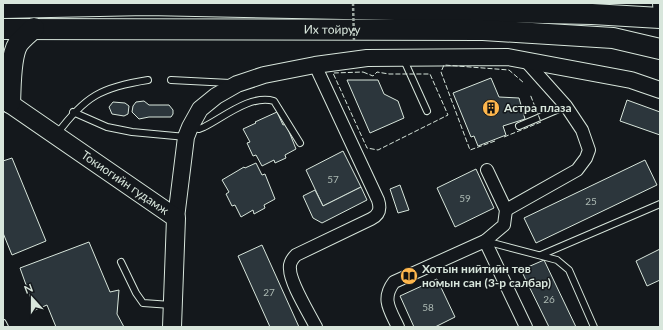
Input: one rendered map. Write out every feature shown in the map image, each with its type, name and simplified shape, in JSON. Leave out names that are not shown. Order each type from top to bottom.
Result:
[{"type":"main road","name":"Их тойруу","points":[[7,8],[147,4],[592,14],[660,18]]},
{"type":"main road","points":[[6,101],[16,49],[19,42],[34,28]]},
{"type":"main road","name":"Их тойруу","points":[[3,29],[483,30],[612,38],[660,49]]},
{"type":"main road","name":"Токиогийн гудамж","points":[[6,101],[176,218],[172,327]]},
{"type":"street","points":[[659,3],[660,18]]},
{"type":"street","points":[[176,218],[188,132],[200,109],[216,96],[237,84],[264,75],[315,65],[367,58],[461,56],[524,59],[631,80],[660,90]]},
{"type":"street","points":[[506,210],[578,170],[586,158],[589,150],[582,130],[566,106],[524,59]]},
{"type":"street","points":[[315,65],[378,200],[380,208],[376,216],[371,219],[296,255],[292,260],[290,265],[291,276],[316,327]]},
{"type":"street","points":[[398,327],[387,299],[387,292],[394,282],[485,240],[504,225],[506,210],[487,170]]},
{"type":"street","points":[[485,240],[526,327]]},
{"type":"lane","points":[[402,58],[427,111]]},
{"type":"lane","points":[[56,135],[73,112],[98,93],[119,84],[148,80]]},
{"type":"lane","points":[[171,80],[237,84]]},
{"type":"lane","points":[[73,112],[107,127],[132,132],[188,132],[204,127],[252,101],[267,99],[274,101],[300,143]]},
{"type":"lane","points":[[519,126],[566,106]]},
{"type":"lane","points":[[541,255],[660,204]]},
{"type":"lane","points":[[485,240],[557,260],[569,270],[594,327]]},
{"type":"lane","points":[[121,262],[136,294],[143,303],[173,305]]},
{"type":"lane","points":[[3,323],[5,327]]},
{"type":"path","points":[[352,3],[354,41]]},
{"type":"building","name":"Астра плаза","points":[[491,78],[499,97],[519,98],[525,119],[503,126],[506,135],[478,146],[474,136],[471,137],[453,93]]},
{"type":"building","points":[[347,80],[378,80],[384,94],[398,101],[404,118],[370,133]]},
{"type":"building","points":[[627,100],[660,112],[660,135],[620,121]]},
{"type":"building","points":[[144,101],[149,105],[169,105],[173,110],[173,114],[171,117],[149,117],[139,119],[132,112],[133,106],[136,102]]},
{"type":"building","points":[[113,102],[125,103],[129,106],[128,114],[124,116],[112,114],[109,107]]},
{"type":"building","points":[[277,112],[283,125],[286,124],[296,149],[285,155],[286,158],[275,163],[274,160],[262,166],[256,155],[253,156],[247,143],[250,142],[243,129]]},
{"type":"building","points":[[343,151],[361,187],[323,206],[306,170]]},
{"type":"building","points":[[12,158],[46,241],[12,255],[3,233],[3,161]]},
{"type":"building","points":[[645,160],[657,185],[536,243],[524,218]]},
{"type":"building","points":[[256,163],[262,175],[265,174],[275,199],[264,205],[265,208],[254,214],[253,210],[241,217],[235,205],[232,206],[226,194],[229,192],[222,180],[244,167],[245,168]]},
{"type":"building","points":[[476,169],[494,208],[455,227],[437,188]]},
{"type":"building","points":[[400,185],[409,210],[398,213],[390,189]]},
{"type":"building","points":[[361,187],[367,200],[322,223],[313,218],[303,196],[315,190],[323,206]]},
{"type":"building","points":[[89,242],[110,292],[119,290],[117,314],[124,327],[56,327],[47,305],[35,310],[20,268]]},
{"type":"building","points":[[262,245],[299,327],[270,327],[238,256]]},
{"type":"building","points":[[660,249],[660,280],[647,286],[636,261]]},
{"type":"building","points":[[544,260],[576,327],[549,327],[521,270]]},
{"type":"building","points":[[437,279],[455,317],[435,327],[414,327],[400,296]]},
{"type":"fence","points":[[495,141],[470,150],[441,72],[444,65],[509,70],[524,83]]},
{"type":"fence","points":[[363,72],[373,76],[377,72],[389,74],[430,74],[448,115],[378,150],[367,148],[333,73],[363,72]]},
{"type":"fence","points":[[504,137],[541,122],[530,94]]},
{"type":"place","name":"Астра плаза","points":[[491,108]]},
{"type":"place","name":"Хотын нийтийн төв номын сан (3-р салбар)","points":[[409,276]]}]
